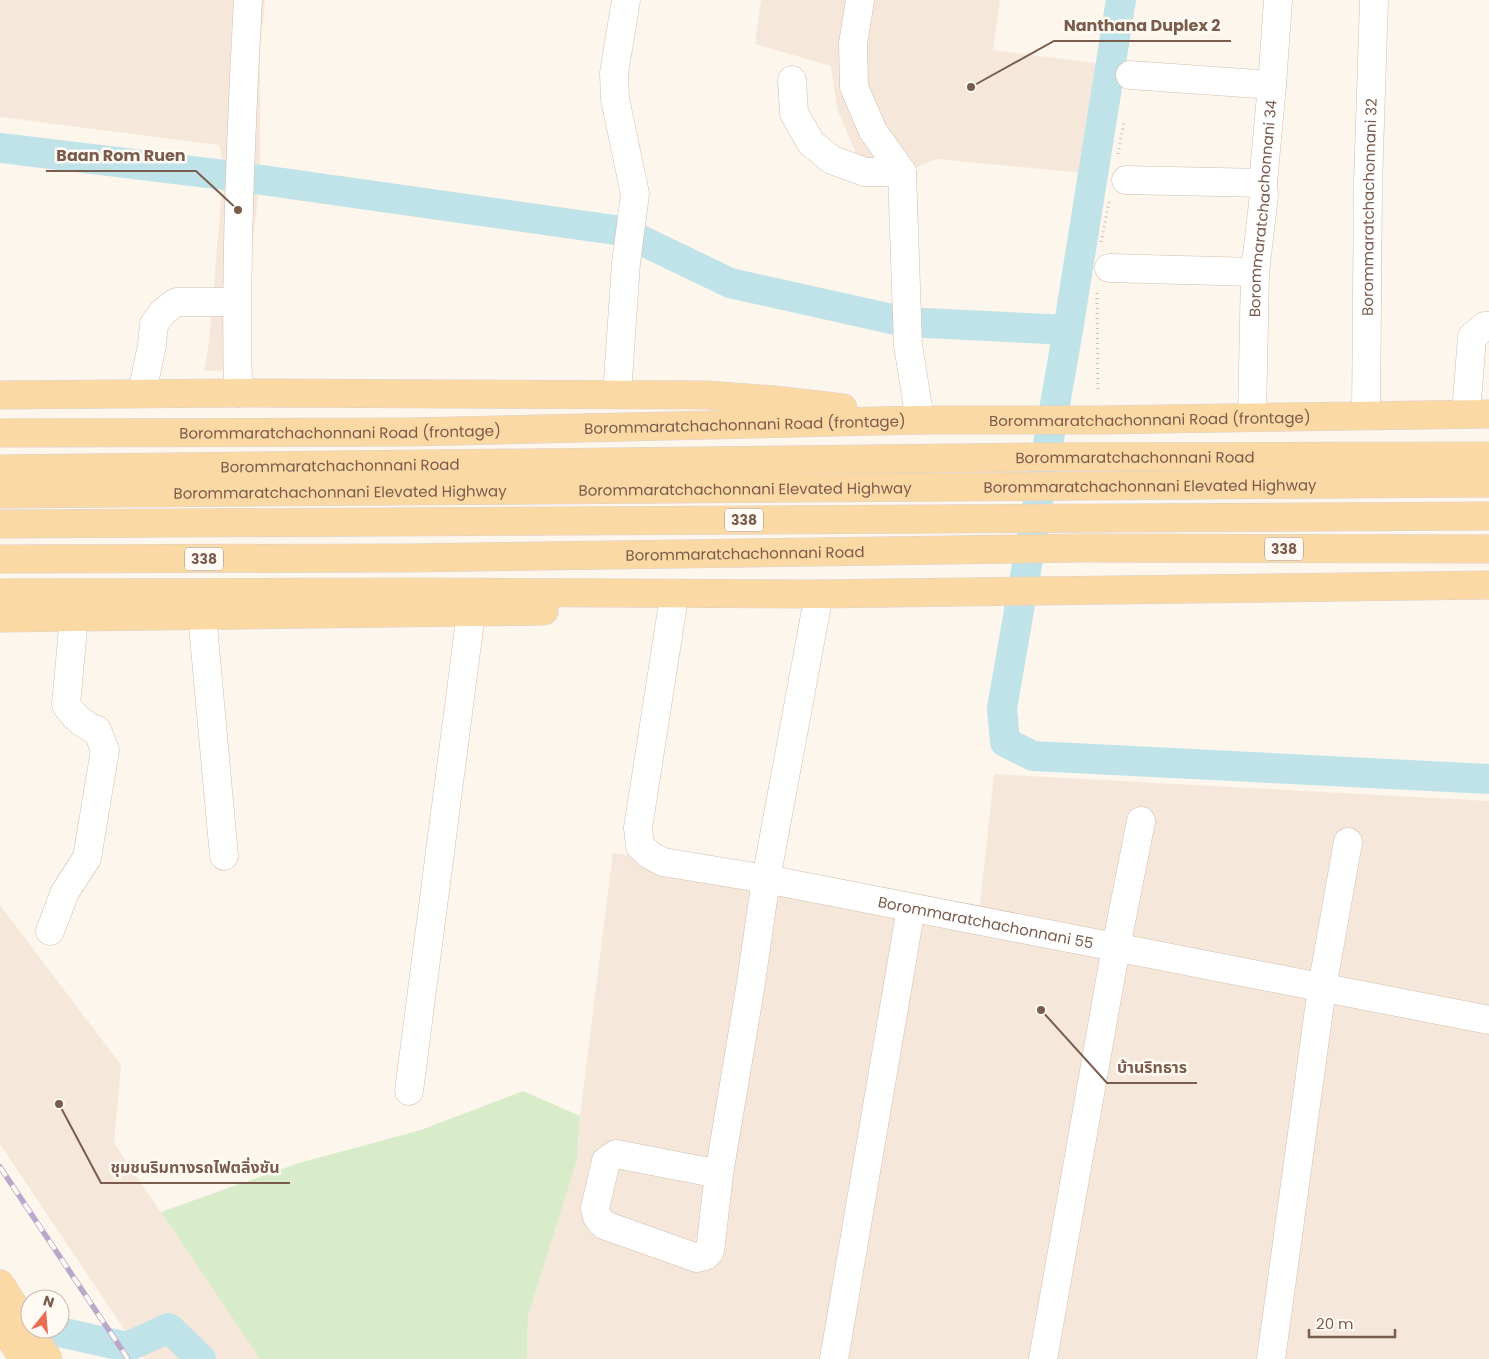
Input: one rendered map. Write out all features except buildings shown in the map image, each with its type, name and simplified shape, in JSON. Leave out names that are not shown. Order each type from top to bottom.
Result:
[{"type":"main road","points":[[0,395],[238,393],[706,395],[838,407],[920,420]]},
{"type":"main road","name":"Borommaratchachonnani Road (frontage)","points":[[0,433],[410,432],[920,420],[1099,420],[1478,414]]},
{"type":"main road","name":"Borommaratchachonnani Road","points":[[0,469],[401,466],[1038,457],[1489,456]]},
{"type":"main road","name":"Borommaratchachonnani Elevated Highway","points":[[0,494],[1489,483]]},
{"type":"main road","name":"Borommaratchachonnani Elevated Highway","points":[[0,524],[1489,516]]},
{"type":"main road","name":"Borommaratchachonnani Road","points":[[0,559],[407,558],[1079,548],[1489,549]]},
{"type":"main road","name":"338","points":[[0,593],[416,592],[819,594],[1489,584]]},
{"type":"main road","points":[[0,618],[672,610],[738,607],[819,594]]},
{"type":"main road","points":[[0,1284],[12,1329],[24,1359]]},
{"type":"main road","points":[[12,1329],[48,1359]]},
{"type":"street","points":[[238,393],[236,302],[241,125],[248,0]]},
{"type":"street","points":[[617,394],[626,263],[635,194],[615,99],[614,73],[626,0]]},
{"type":"street","points":[[860,0],[853,44],[854,87],[874,131],[902,172],[908,346],[920,420]]},
{"type":"street","name":"Borommaratchachonnani 34","points":[[1252,417],[1255,272],[1264,195],[1263,183],[1278,0]]},
{"type":"street","name":"Borommaratchachonnani 32","points":[[1366,415],[1368,184],[1374,0]]},
{"type":"street","points":[[1130,75],[1272,85]]},
{"type":"street","points":[[792,80],[794,113],[811,143],[832,160],[865,172],[902,172]]},
{"type":"street","points":[[1126,180],[1263,183]]},
{"type":"street","points":[[1109,268],[1255,272]]},
{"type":"street","points":[[142,394],[154,324],[163,312],[176,302],[236,302]]},
{"type":"street","points":[[1478,414],[1472,337],[1484,326],[1489,326]]},
{"type":"street","points":[[719,1174],[616,1154],[606,1161],[603,1170],[595,1208],[597,1217],[604,1225],[697,1258],[705,1256],[710,1252],[719,1174],[766,879],[819,594]]},
{"type":"street","name":"Borommaratchachonnani 55","points":[[672,610],[638,828],[640,846],[650,855],[663,862],[766,879],[1489,1020]]},
{"type":"street","points":[[409,1091],[471,613]]},
{"type":"street","points":[[202,615],[224,856]]},
{"type":"street","points":[[50,931],[66,892],[87,858],[105,750],[97,730],[85,726],[73,716],[66,705],[74,617]]},
{"type":"street","points":[[1043,1359],[1116,947],[1141,821]]},
{"type":"street","points":[[1271,1359],[1322,988],[1348,842]]},
{"type":"street","points":[[834,1359],[910,908]]},
{"type":"shaded area","points":[[0,0],[265,0],[260,53],[260,180],[238,370],[204,371],[209,343],[224,165],[219,145],[0,117]]},
{"type":"shaded area","points":[[761,0],[1000,0],[993,50],[1111,65],[1094,174],[936,159],[871,188],[837,109],[831,66],[755,44]]},
{"type":"shaded area","points":[[994,774],[1489,801],[1489,1359],[527,1359],[528,1316],[577,1160],[580,1116],[613,853],[980,905]]},
{"type":"shaded area","points":[[0,905],[121,1065],[114,1143],[260,1359],[144,1359],[0,1144]]},
{"type":"green space","points":[[523,1091],[580,1116],[577,1160],[528,1316],[527,1359],[260,1359],[161,1212],[299,1163],[421,1130]]},
{"type":"waterway","points":[[1068,330],[1121,0]]},
{"type":"waterway","points":[[0,148],[233,176],[622,231],[730,283],[905,322],[1068,330],[1002,708],[1005,742],[1033,756],[1489,779]]},
{"type":"waterway","points":[[70,1334],[127,1347],[169,1328],[201,1359]]},
{"type":"railway","points":[[0,1167],[128,1359]]},
{"type":"place","name":"Nanthana Duplex 2","points":[[971,87]]},
{"type":"place","name":"Baan Rom Ruen","points":[[238,210]]},
{"type":"place","name":"บ้านริทธาร","points":[[1041,1010]]},
{"type":"place","name":"ชุมชนริมทางรถไฟตลิ่งชัน","points":[[59,1104]]}]
